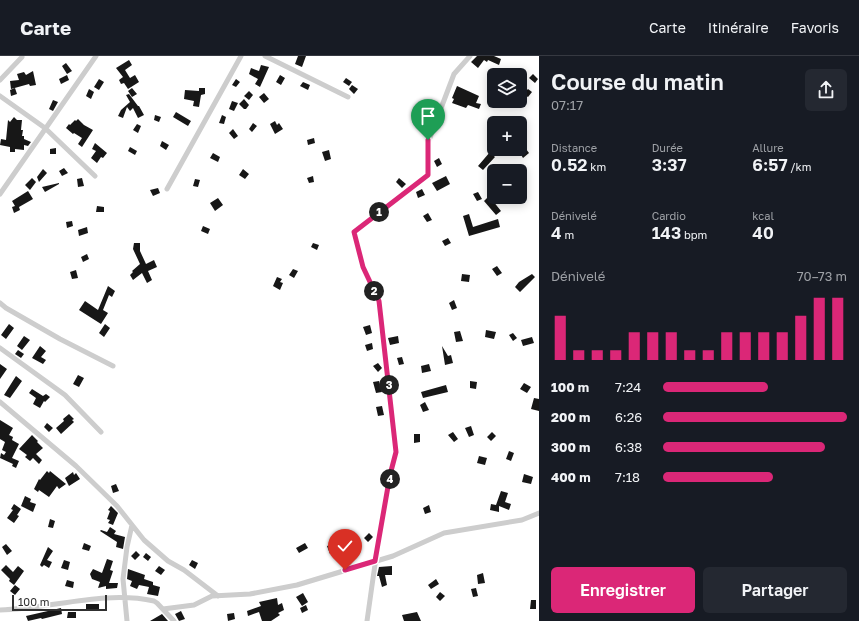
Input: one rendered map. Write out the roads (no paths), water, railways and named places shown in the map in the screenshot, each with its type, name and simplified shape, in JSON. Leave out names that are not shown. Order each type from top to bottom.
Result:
[{"type":"street","points":[[0,194],[96,56]]},
{"type":"street","points":[[167,188],[241,56]]},
{"type":"street","points":[[266,56],[348,97]]},
{"type":"street","points":[[366,621],[390,475],[396,452],[379,301],[363,267],[354,232],[428,175],[428,140],[454,74],[470,56]]},
{"type":"street","points":[[0,80],[22,57]]},
{"type":"street","points":[[0,96],[45,128],[94,176]]},
{"type":"street","points":[[0,303],[6,308],[60,339],[113,366]]},
{"type":"street","points":[[0,348],[65,395],[101,432]]},
{"type":"street","points":[[0,402],[76,466],[117,506],[144,540],[168,561],[184,570],[218,596]]},
{"type":"street","points":[[164,609],[194,606],[212,596],[250,594],[297,585],[393,556],[444,533],[522,520],[539,513]]},
{"type":"street","points":[[127,621],[123,579],[127,547],[132,525]]},
{"type":"street","points":[[0,610],[36,607],[83,600],[125,597],[154,601],[164,609],[174,621]]}]
